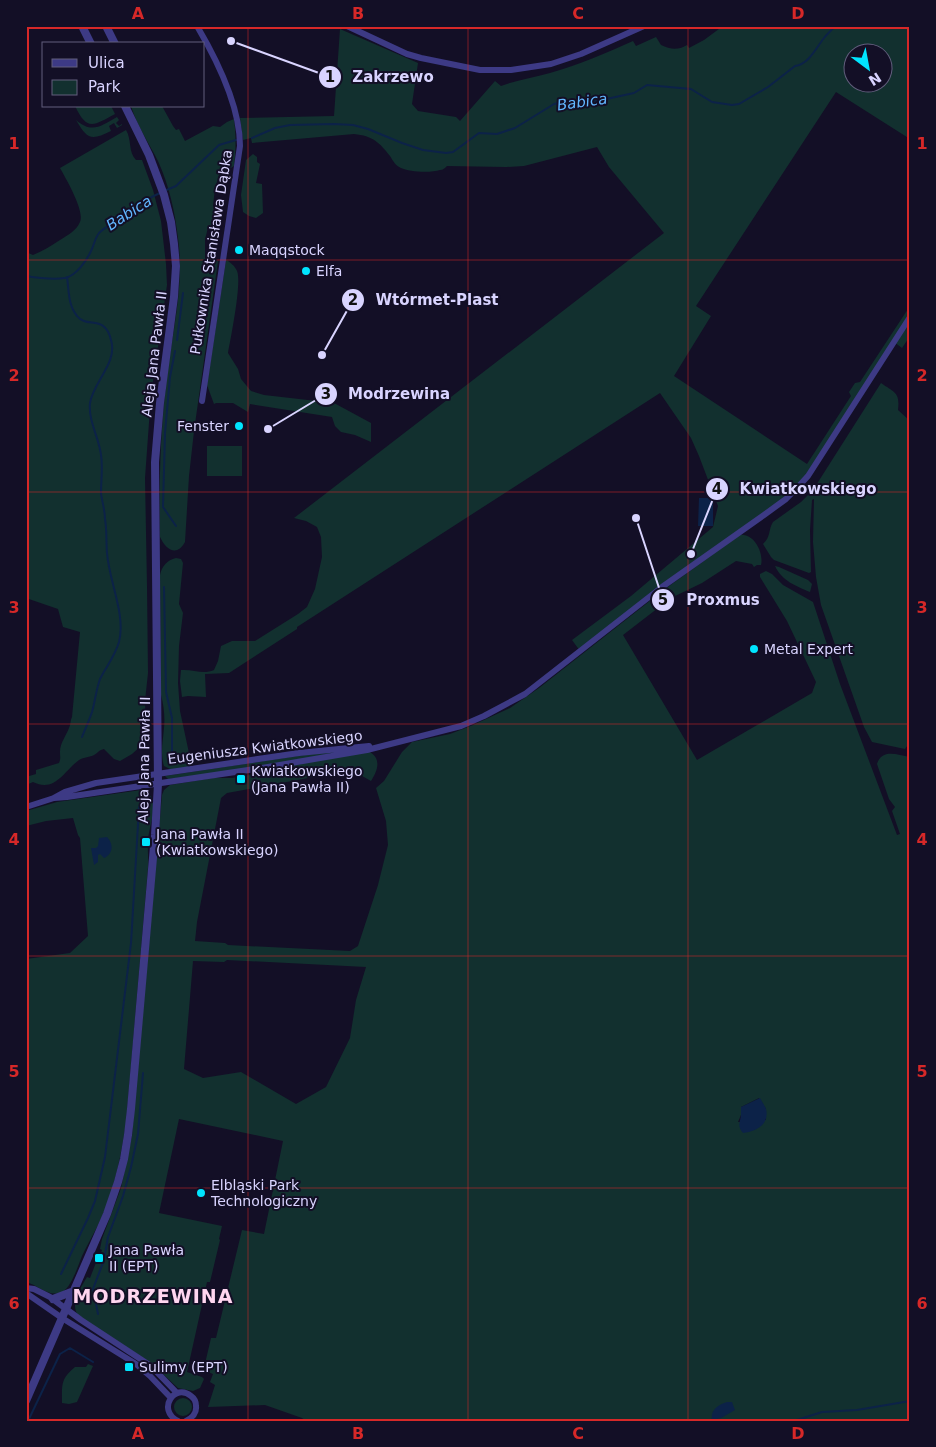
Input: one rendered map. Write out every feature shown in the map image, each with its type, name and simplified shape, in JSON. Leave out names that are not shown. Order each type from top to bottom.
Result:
[{"type":"street","points":[[82,26],[91,42]]},
{"type":"street","points":[[106,26],[114,42]]},
{"type":"street","name":"Pułkownika Stanisława Dąbka","points":[[197,26],[205,42]]},
{"type":"street","points":[[347,26],[415,57],[480,70],[511,70],[542,66],[581,54],[644,26]]},
{"type":"street","name":"Pułkownika Stanisława Dąbka","points":[[202,401],[240,146],[238,119],[225,84],[205,43]]},
{"type":"street","name":"Aleja Jana Pawła II","points":[[26,1401],[99,1236],[113,1198],[124,1159],[128,1135],[155,835],[158,774],[155,462],[176,266],[171,222],[162,187],[126,108]]},
{"type":"street","name":"Eugeniusza Kwiatkowskiego","points":[[54,798],[262,768],[376,747],[461,726],[516,700],[662,587],[786,499],[808,476],[910,317]]},
{"type":"street","name":"Eugeniusza Kwiatkowskiego","points":[[54,798],[64,792],[96,783],[299,753],[366,746],[376,747]]},
{"type":"street","points":[[26,807],[54,798]]},
{"type":"street","points":[[26,1288],[34,1289],[53,1299],[81,1320],[151,1366],[174,1396]]},
{"type":"street","points":[[53,1299],[74,1291]]},
{"type":"street","points":[[26,1293],[136,1364],[174,1396]]},
{"type":"street","points":[[178,1421],[168,1411],[168,1402],[181,1392],[190,1395],[196,1403],[195,1414],[186,1421]]},
{"type":"green space","points":[[723,26],[910,26],[910,139],[836,92],[696,306],[711,316],[674,376],[807,464],[851,396],[849,392],[855,383],[860,382],[910,306],[910,336],[902,348],[894,342],[797,488],[580,651],[572,640],[631,596],[713,527],[718,506],[699,456],[691,438],[660,393],[297,627],[297,629],[229,673],[205,674],[206,697],[182,697],[181,670],[206,672],[214,670],[221,646],[232,641],[255,641],[307,607],[315,589],[322,557],[321,537],[317,527],[306,521],[294,518],[664,233],[609,167],[597,147],[524,166],[447,166],[436,171],[426,172],[399,167],[379,143],[361,135],[354,134],[252,143],[251,138],[243,140],[240,118],[334,116],[340,29],[418,63],[412,104],[418,111],[456,117],[460,121],[495,81],[501,86],[550,73],[582,63],[633,41],[636,46],[656,37],[661,45],[667,48],[674,49],[687,45],[689,48]]},
{"type":"green space","points":[[76,108],[112,108],[115,114],[91,124],[87,123]]},
{"type":"green space","points":[[132,108],[163,108],[173,126],[176,130],[179,129],[185,141],[213,126],[220,127],[234,119],[235,125],[234,166],[219,175],[215,188],[213,206],[222,214],[220,229],[208,227],[205,240],[205,258],[218,261],[194,431],[185,542],[182,547],[175,550],[168,548],[160,537],[160,499],[164,404],[179,294],[180,257],[168,189],[158,161]]},
{"type":"green space","points":[[117,117],[119,120],[116,123],[119,126],[122,125],[117,128],[114,123],[109,126],[111,131],[94,137],[83,131],[76,120],[92,128],[101,126]]},
{"type":"green space","points":[[126,130],[132,153],[136,160],[142,160],[153,190],[161,221],[167,285],[151,395],[145,478],[148,673],[145,701],[146,738],[143,739],[143,744],[132,754],[120,761],[114,759],[102,749],[94,755],[79,760],[53,783],[41,785],[33,782],[26,785],[26,777],[36,774],[36,770],[59,763],[60,761],[60,749],[70,727],[72,717],[80,632],[63,627],[58,609],[26,598],[26,252],[33,255],[47,248],[72,232],[80,222],[80,210],[60,168]]},
{"type":"green space","points":[[253,154],[257,157],[257,162],[260,164],[256,183],[262,184],[263,213],[256,218],[243,212],[241,195],[246,160]]},
{"type":"green space","points":[[226,260],[235,267],[238,277],[236,310],[228,353],[238,369],[241,379],[251,391],[264,395],[334,403],[371,423],[371,442],[355,435],[341,432],[335,426],[332,417],[250,404],[248,412],[233,403],[214,404],[207,385]]},
{"type":"green space","points":[[881,383],[896,394],[898,410],[910,421],[910,742],[905,749],[872,742],[864,727],[821,605],[813,542],[814,499],[812,500],[810,530],[811,572],[809,573],[774,560],[763,544],[767,539],[773,522],[801,502],[813,490]]},
{"type":"green space","points":[[207,446],[242,446],[242,476],[207,476]]},
{"type":"green space","points":[[740,535],[750,537],[757,545],[762,560],[761,565],[754,567],[752,564],[736,561],[702,583],[671,598],[623,635],[697,760],[812,693],[816,682],[787,621],[760,577],[760,574],[766,571],[783,585],[813,602],[840,684],[897,835],[900,834],[892,811],[895,807],[889,799],[877,764],[879,759],[886,754],[910,757],[910,1421],[306,1421],[265,1405],[208,1407],[215,1385],[210,1382],[213,1374],[204,1368],[211,1338],[216,1338],[242,1230],[264,1234],[283,1141],[179,1119],[159,1213],[222,1226],[210,1282],[207,1282],[187,1372],[204,1379],[200,1388],[193,1391],[178,1388],[150,1362],[79,1317],[75,1307],[79,1292],[87,1277],[90,1278],[97,1260],[99,1261],[100,1258],[102,1239],[121,1188],[132,1136],[162,795],[164,790],[170,785],[213,778],[232,778],[250,775],[261,771],[368,751],[372,754],[377,761],[377,769],[371,781],[355,772],[319,776],[227,793],[221,798],[195,941],[225,943],[228,945],[350,951],[358,946],[378,885],[388,845],[386,821],[376,788],[384,781],[402,752],[412,742],[450,734],[510,708],[539,688],[665,589]],"holes":[[[227,960],[366,967],[356,1000],[350,1038],[326,1087],[296,1104],[241,1072],[203,1078],[184,1069],[193,961],[224,962]],[[759,1098],[766,1109],[766,1120],[738,1122],[741,1115],[741,1107]]]},
{"type":"green space","points":[[176,558],[181,559],[183,563],[179,604],[183,613],[179,646],[178,683],[180,711],[192,767],[172,770],[164,766],[162,756],[164,707],[161,695],[160,575],[165,564]]},
{"type":"green space","points":[[775,566],[808,580],[812,584],[810,592],[785,579]]},
{"type":"green space","points":[[366,747],[261,767],[168,779],[165,776],[311,754]]},
{"type":"green space","points":[[141,790],[148,793],[152,798],[153,811],[148,840],[148,868],[126,1123],[122,1146],[112,1190],[102,1218],[68,1286],[62,1292],[53,1293],[26,1282],[26,959],[70,953],[88,936],[80,838],[73,818],[46,821],[26,826],[26,811],[57,802]]},
{"type":"green space","points":[[88,1364],[93,1366],[77,1402],[62,1403],[64,1379],[75,1367],[86,1367]]},
{"type":"green space","points":[[179,1398],[187,1398],[192,1403],[190,1414],[179,1416],[174,1411],[174,1403]]},
{"type":"water","points":[[699,498],[713,498],[713,526],[698,526]]},
{"type":"water","points":[[107,837],[112,849],[104,858],[100,854],[98,855],[98,862],[94,865],[91,848],[98,846],[99,838]]},
{"type":"water","points":[[760,1098],[766,1109],[766,1119],[757,1129],[743,1133],[739,1126],[741,1107]]},
{"type":"water","points":[[727,1402],[732,1402],[735,1410],[721,1418],[712,1420],[712,1413],[715,1408]]},
{"type":"waterway","name":"Babica","points":[[252,138],[275,128],[290,125],[353,125],[423,150],[446,153],[453,152],[479,133],[497,134],[515,128],[554,104],[564,102],[588,103],[634,93],[647,85],[691,89],[712,102],[732,105],[739,104],[768,87],[795,66],[804,62],[835,26]]},
{"type":"waterway","name":"Babica","points":[[164,191],[176,186],[219,145],[236,140]]},
{"type":"waterway","name":"Babica","points":[[26,276],[56,279],[69,277],[87,259],[99,233],[142,203],[160,193]]},
{"type":"waterway","points":[[67,277],[69,298],[74,312],[81,320],[105,327],[111,340],[112,348],[108,365],[92,395],[90,409],[101,455],[101,493],[105,516],[108,564],[119,609],[121,632],[115,652],[97,687],[92,712],[82,737]]},
{"type":"waterway","points":[[177,340],[183,293]]},
{"type":"waterway","points":[[175,351],[170,377],[165,433],[163,507],[176,526]]},
{"type":"waterway","points":[[164,587],[166,692],[172,718],[172,752]]},
{"type":"waterway","points":[[61,1274],[95,1201],[105,1157],[131,943],[139,807]]},
{"type":"waterway","points":[[98,1314],[93,1289],[104,1260],[108,1237],[131,1167],[138,1134],[143,1073]]},
{"type":"waterway","points":[[28,1421],[60,1354],[70,1348],[93,1362]]},
{"type":"waterway","points":[[794,1421],[822,1412],[857,1410],[910,1401]]},
{"type":"place","name":"Zakrzewo","points":[[231,41]]},
{"type":"place","name":"Maqqstock","points":[[239,250]]},
{"type":"place","name":"Elfa","points":[[306,271]]},
{"type":"place","name":"Wtórmet-Plast","points":[[322,355]]},
{"type":"place","name":"Fenster","points":[[239,426]]},
{"type":"place","name":"Modrzewina","points":[[268,429]]},
{"type":"place","name":"Proxmus","points":[[636,518]]},
{"type":"place","name":"Kwiatkowskiego","points":[[691,554]]},
{"type":"place","name":"Metal Expert","points":[[754,649]]},
{"type":"place","name":"Kwiatkowskiego (Jana Pawła II)","points":[[241,779]]},
{"type":"place","name":"Jana Pawła II (Kwiatkowskiego)","points":[[146,842]]},
{"type":"place","name":"Elbląski Park Technologiczny","points":[[201,1193]]},
{"type":"place","name":"Jana Pawła II (EPT)","points":[[99,1258]]},
{"type":"place","name":"Sulimy (EPT)","points":[[129,1367]]},
{"type":"district","name":"MODRZEWINA","points":[[153,1296]]}]
